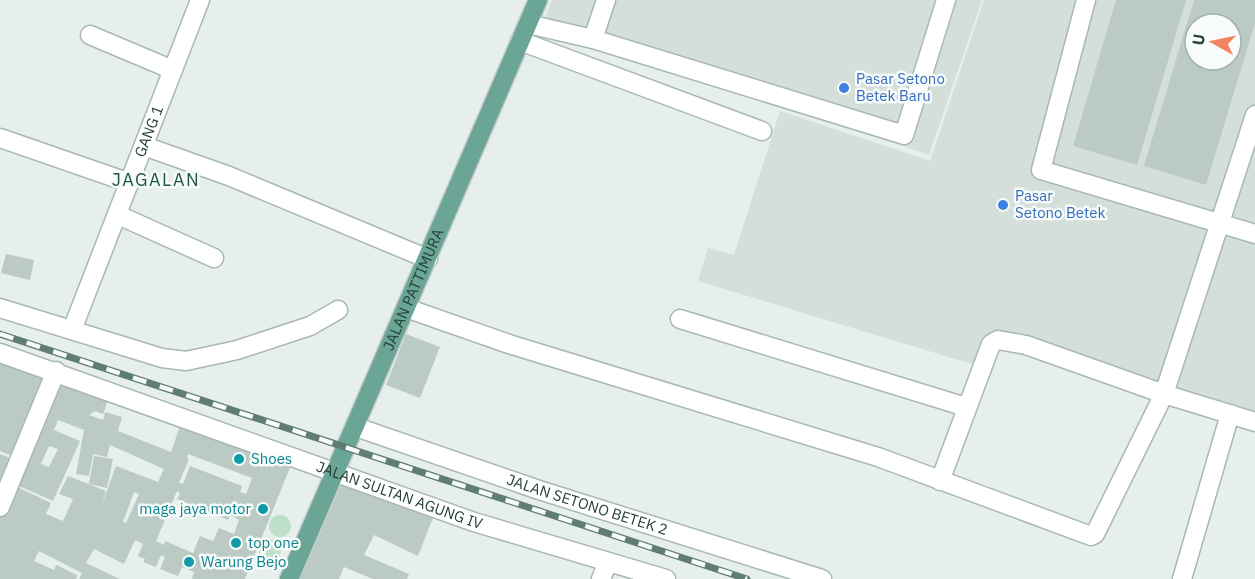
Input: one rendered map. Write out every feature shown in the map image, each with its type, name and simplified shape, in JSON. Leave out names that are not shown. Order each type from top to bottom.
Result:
[{"type":"main road","name":"JALAN PATTIMURA","points":[[290,579],[538,0]]},
{"type":"street","name":"GANG 1","points":[[72,330],[200,0]]},
{"type":"street","points":[[593,39],[606,0]]},
{"type":"street","points":[[528,24],[593,39],[904,135],[946,0]]},
{"type":"street","points":[[1086,0],[1041,170],[1255,234]]},
{"type":"street","points":[[90,35],[173,70]]},
{"type":"street","points":[[520,41],[762,131]]},
{"type":"street","points":[[406,308],[509,344],[800,431],[878,457],[1089,536],[1093,535],[1164,394],[1255,115]]},
{"type":"street","points":[[0,138],[129,183]]},
{"type":"street","points":[[144,146],[229,176],[428,259]]},
{"type":"street","points":[[118,215],[214,258]]},
{"type":"street","points":[[0,308],[162,358],[186,362],[237,350],[300,330],[338,310]]},
{"type":"street","points":[[680,319],[966,407]]},
{"type":"street","points":[[940,481],[991,344],[1001,339],[1026,345],[1164,394],[1255,422]]},
{"type":"street","name":"JALAN SULTAN AGUNG IV","points":[[0,353],[56,371],[474,522],[666,579]]},
{"type":"street","points":[[0,507],[56,371]]},
{"type":"street","points":[[1182,579],[1230,414]]},
{"type":"street","name":"JALAN SETONO BETEK 2","points":[[356,427],[539,490],[822,579]]},
{"type":"street","points":[[601,579],[608,561]]},
{"type":"shaded area","name":"Pasar Setono Betek Baru","points":[[552,0],[982,0],[929,155],[544,20]]},
{"type":"shaded area","name":"Pasar Setono Betek","points":[[984,0],[1255,0],[1255,413],[997,334],[985,368],[698,281],[708,248],[734,255],[780,111],[930,161]]},
{"type":"green space","points":[[280,515],[288,518],[291,526],[288,534],[280,537],[272,534],[269,526],[272,518]]},
{"type":"green space","points":[[270,539],[278,542],[281,550],[278,558],[270,561],[262,558],[259,550],[262,542]]},
{"type":"building","points":[[1116,0],[1186,0],[1137,165],[1073,146]]},
{"type":"building","points":[[1194,0],[1255,0],[1255,23],[1243,63],[1243,12],[1190,12]]},
{"type":"building","points":[[1183,37],[1183,72],[1240,72],[1206,185],[1144,166]]},
{"type":"building","points":[[6,254],[34,260],[30,280],[1,273]]},
{"type":"building","points":[[406,334],[440,347],[420,398],[386,385]]},
{"type":"building","points":[[0,359],[47,376],[30,416],[27,415],[12,456],[0,451]]},
{"type":"building","points":[[57,374],[110,395],[103,414],[95,411],[89,415],[103,420],[105,412],[122,417],[118,431],[171,452],[180,426],[291,465],[245,579],[192,579],[194,572],[182,567],[178,576],[160,569],[165,557],[161,555],[156,567],[143,562],[145,559],[138,556],[143,544],[135,540],[124,564],[94,549],[86,563],[120,579],[79,579],[82,573],[39,551],[34,561],[54,570],[56,565],[77,575],[76,579],[0,579],[0,518],[15,486],[51,503],[46,514],[63,521],[73,499],[59,494],[68,476],[106,491],[101,507],[116,466],[158,482],[164,469],[110,445],[107,457],[93,454],[89,476],[76,474],[84,430],[58,420],[54,430],[80,441],[53,501],[10,482]],"holes":[[[49,446],[58,449],[49,467],[41,464]],[[188,454],[252,478],[246,494],[240,492],[242,486],[190,466],[183,484],[179,483],[189,459]],[[177,491],[180,493],[177,499],[228,520],[230,515],[239,520],[234,534],[219,528],[213,541],[200,536],[193,553],[165,541],[164,545],[156,541]],[[134,492],[139,494],[126,523],[123,522]]]},
{"type":"building","points":[[0,454],[13,459],[0,487]]},
{"type":"building","points":[[94,456],[113,459],[107,488],[89,484]]},
{"type":"building","points":[[341,485],[436,510],[418,556],[374,535],[364,555],[409,574],[407,579],[373,579],[344,567],[339,579],[300,579]]},
{"type":"railway","points":[[0,334],[747,579]]},
{"type":"place","name":"Pasar Setono Betek Baru","points":[[844,88]]},
{"type":"place","name":"Pasar Setono Betek","points":[[1003,205]]},
{"type":"place","name":"Shoes","points":[[239,459]]},
{"type":"place","name":"maga jaya motor","points":[[263,509]]},
{"type":"place","name":"top one","points":[[236,543]]},
{"type":"place","name":"Warung Bejo","points":[[189,562]]},
{"type":"district","name":"JAGALAN","points":[[156,180]]}]
